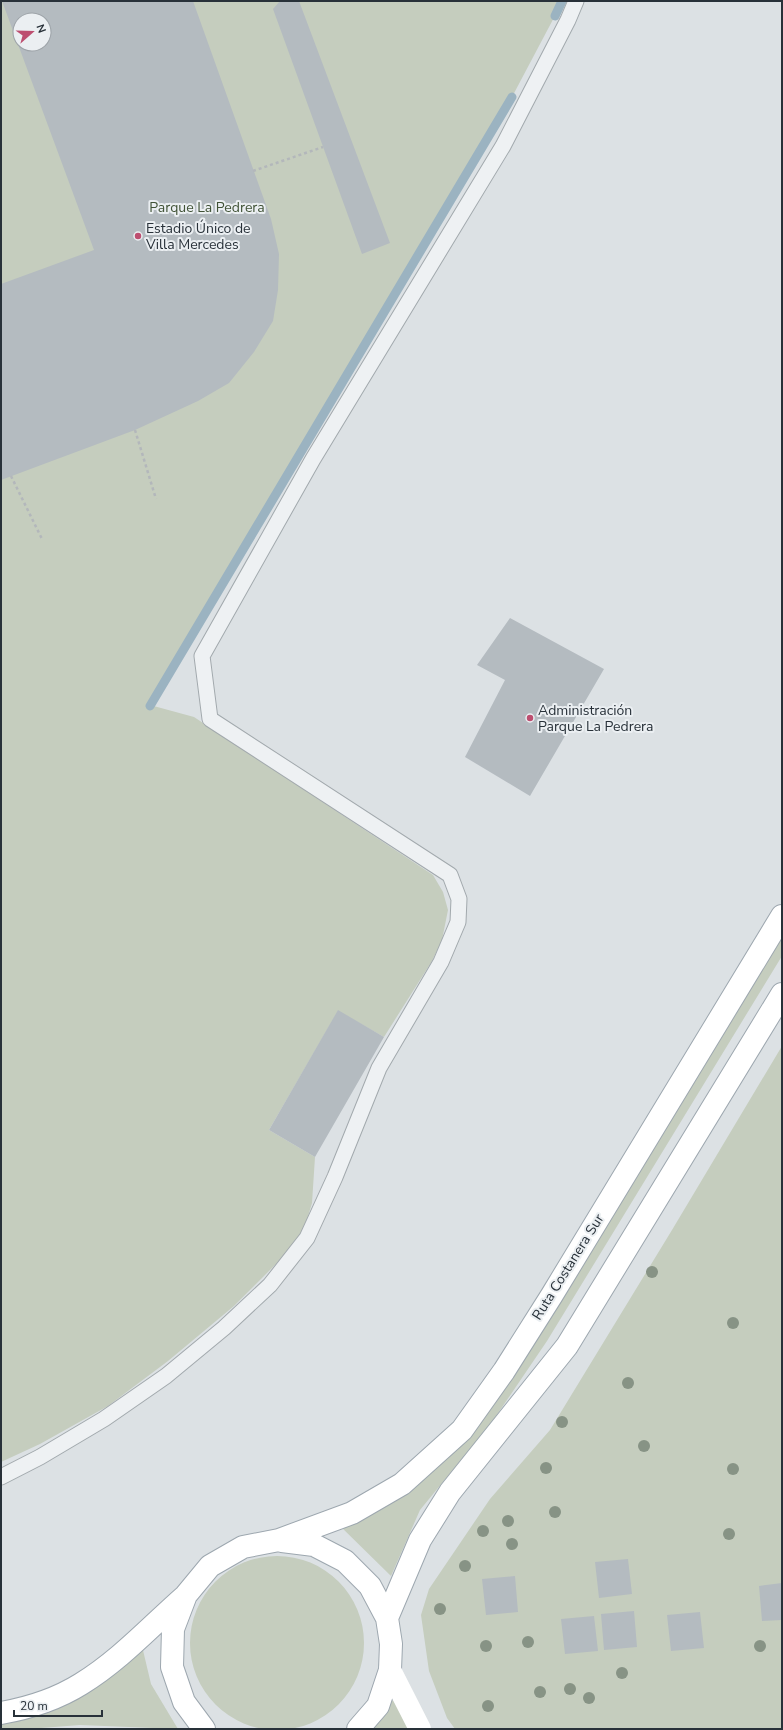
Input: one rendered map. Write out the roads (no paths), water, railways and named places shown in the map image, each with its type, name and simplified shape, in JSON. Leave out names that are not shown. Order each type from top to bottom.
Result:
[{"type":"main road","name":"Ruta Costanera Sur","points":[[1,1713],[50,1700],[81,1684],[110,1664],[186,1595],[210,1566],[243,1548],[279,1540],[352,1513],[402,1484],[462,1430],[504,1371],[552,1296],[782,916]]},
{"type":"main road","points":[[386,1618],[420,1540],[450,1492],[567,1346],[782,994]]},
{"type":"main road","name":"Ruta Costanera Sur","points":[[279,1540],[314,1545],[345,1561],[370,1586],[386,1618],[391,1644],[390,1670],[378,1706],[358,1729]]},
{"type":"main road","name":"Ruta Costanera Sur","points":[[186,1595],[173,1629],[172,1667],[184,1702],[204,1729]]},
{"type":"main road","points":[[390,1670],[420,1729]]},
{"type":"lane","points":[[1,1477],[40,1457],[104,1419],[166,1376],[224,1328],[270,1285],[307,1238],[335,1177],[379,1068],[441,962],[458,922],[459,899],[450,875],[210,719],[202,656],[313,459],[503,146],[568,20],[576,1]]},
{"type":"waterway","points":[[555,16],[562,1]]},
{"type":"waterway","points":[[150,706],[512,97]]},
{"type":"place","name":"Estadio Único de Villa Mercedes","points":[[138,236]]},
{"type":"place","name":"Administración Parque La Pedrera","points":[[530,718]]},
{"type":"park label","name":"Parque La Pedrera","points":[[207,207]]}]
